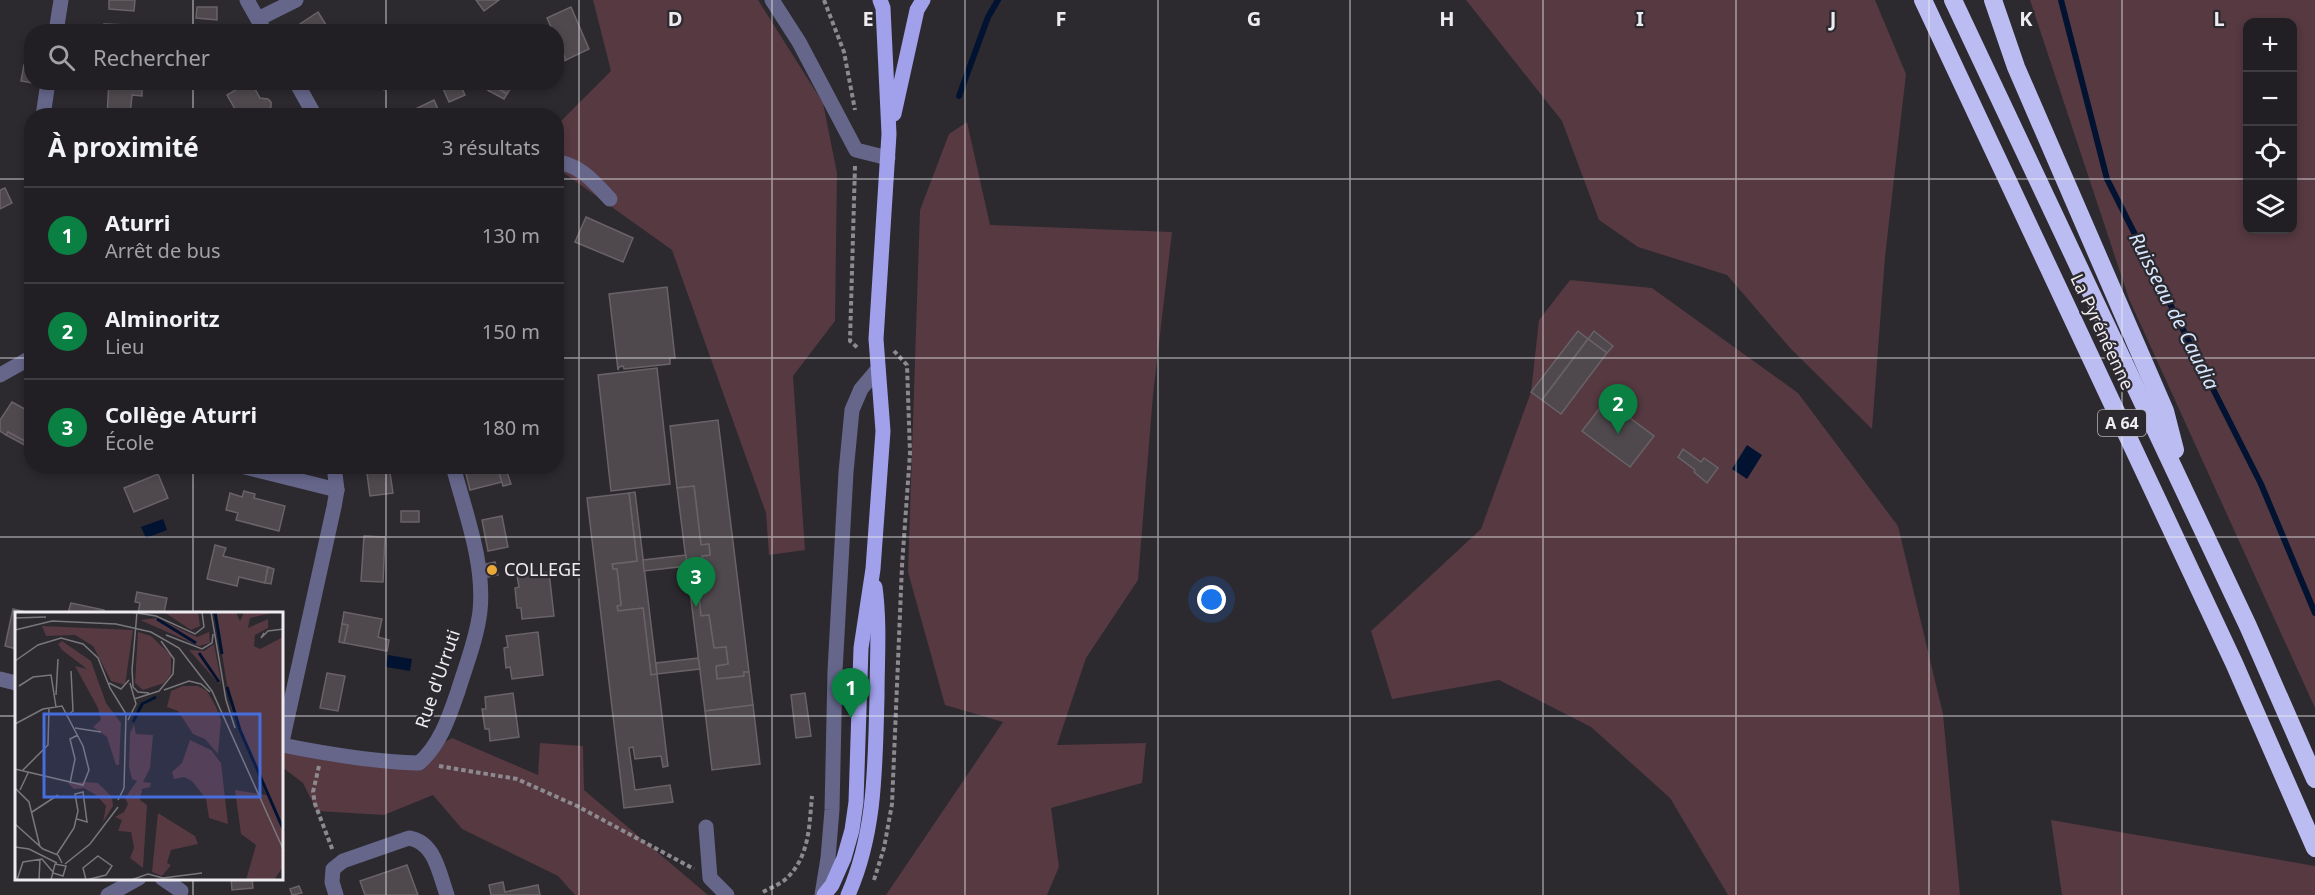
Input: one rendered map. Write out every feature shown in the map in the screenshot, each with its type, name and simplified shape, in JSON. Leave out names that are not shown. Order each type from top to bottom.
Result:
[{"type":"highway","name":"La Pyrénéenne","points":[[1923,0],[2224,642],[2315,848]]},
{"type":"highway","name":"La Pyrénéenne","points":[[1953,0],[2188,495],[2315,779]]},
{"type":"highway","points":[[1993,0],[2016,67],[2165,411],[2188,495]]},
{"type":"main road","points":[[823,895],[832,885],[844,858],[852,830],[858,773],[861,648],[873,569],[883,431],[876,308],[889,134],[883,8],[880,0]]},
{"type":"main road","points":[[889,134],[917,10],[922,0]]},
{"type":"main road","points":[[848,895],[859,872],[866,847],[873,802],[879,619],[873,569]]},
{"type":"street","points":[[57,24],[61,0]]},
{"type":"street","points":[[247,0],[261,24]]},
{"type":"street","points":[[263,24],[296,0]]},
{"type":"street","points":[[772,0],[799,42],[856,150],[888,158]]},
{"type":"street","points":[[44,108],[47,90]]},
{"type":"street","points":[[300,90],[311,108]]},
{"type":"street","points":[[564,163],[586,174],[610,200]]},
{"type":"street","points":[[0,375],[24,362]]},
{"type":"street","points":[[823,895],[832,810],[835,671],[846,472],[852,410],[861,389],[878,369]]},
{"type":"street","points":[[273,474],[337,490]]},
{"type":"street","points":[[284,734],[337,490],[335,474]]},
{"type":"street","name":"Rue d'Urruti","points":[[419,763],[429,754],[451,713],[473,644],[480,611],[477,560],[455,474]]},
{"type":"street","points":[[0,680],[15,683]]},
{"type":"street","points":[[284,744],[321,753],[393,763],[419,763]]},
{"type":"street","points":[[705,827],[710,878],[727,895]]},
{"type":"street","points":[[336,895],[332,882],[333,869],[342,861],[409,838],[418,840],[429,847],[447,895]]},
{"type":"street","points":[[108,895],[137,880]]},
{"type":"street","points":[[164,880],[181,891]]},
{"type":"path","points":[[824,0],[844,52],[856,117]]},
{"type":"path","points":[[856,150],[850,340],[860,349]]},
{"type":"path","points":[[873,883],[884,848],[892,804],[902,566],[910,453],[907,364],[893,350]]},
{"type":"path","points":[[321,753],[313,792],[315,804],[334,854]]},
{"type":"path","points":[[419,763],[517,779],[588,811],[710,878]]},
{"type":"path","points":[[763,892],[785,880],[802,859],[807,846],[812,796]]},
{"type":"shaded area","points":[[593,0],[758,0],[823,103],[837,173],[835,321],[793,376],[805,550],[769,555],[766,513],[672,250],[564,173],[564,118],[611,71]]},
{"type":"shaded area","points":[[1466,0],[1875,0],[1906,74],[1885,257],[1872,429],[1790,348],[1727,275],[1638,247],[1599,220],[1562,121]]},
{"type":"shaded area","points":[[2030,0],[2315,0],[2315,708],[2129,299]]},
{"type":"shaded area","points":[[967,122],[990,225],[1172,232],[1153,395],[1138,580],[1086,658],[1057,745],[1146,743],[1142,783],[1051,808],[1059,867],[1047,895],[886,895],[1003,722],[945,705],[908,572],[920,210],[949,134]]},
{"type":"shaded area","points":[[1570,280],[1652,288],[1798,393],[1898,526],[1943,714],[1960,895],[1728,895],[1670,798],[1591,727],[1499,680],[1392,699],[1371,631],[1481,529],[1531,392],[1539,320]]},
{"type":"shaded area","points":[[452,738],[538,775],[540,743],[583,746],[584,790],[708,895],[575,895],[558,876],[462,829],[433,795],[384,815],[317,811],[303,783],[284,769],[284,750],[401,767]]},
{"type":"shaded area","points":[[2051,820],[2315,866],[2315,895],[2062,895]]},
{"type":"water","points":[[1747,445],[1762,455],[1747,479],[1732,469]]},
{"type":"water","points":[[163,519],[167,530],[146,538],[141,527]]},
{"type":"water","points":[[388,655],[412,659],[410,671],[386,667]]},
{"type":"building","points":[[109,0],[135,0],[134,11],[109,9]]},
{"type":"building","points":[[476,0],[499,0],[484,11]]},
{"type":"building","points":[[197,7],[217,7],[217,20],[196,18]]},
{"type":"building","points":[[571,7],[589,49],[566,60],[564,24],[550,24],[547,18]]},
{"type":"building","points":[[318,12],[325,24],[300,24]]},
{"type":"building","points":[[24,65],[24,82],[21,81]]},
{"type":"building","points":[[109,90],[142,90],[142,96],[132,95],[131,108],[107,108]]},
{"type":"building","points":[[235,90],[256,90],[260,98],[271,102],[271,107],[234,108],[227,95]]},
{"type":"building","points":[[444,90],[463,90],[465,95],[449,102]]},
{"type":"building","points":[[500,90],[507,94],[504,99],[489,91]]},
{"type":"building","points":[[434,100],[438,108],[418,108]]},
{"type":"building","points":[[5,188],[12,203],[0,209],[0,190]]},
{"type":"building","points":[[586,217],[633,238],[623,262],[575,242]]},
{"type":"building","points":[[667,287],[675,358],[670,358],[670,364],[624,369],[623,366],[618,370],[609,294]]},
{"type":"building","points":[[1578,331],[1588,339],[1542,400],[1531,392]]},
{"type":"building","points":[[1594,331],[1613,346],[1607,353],[1588,339]]},
{"type":"building","points":[[1588,339],[1607,353],[1561,414],[1542,400]]},
{"type":"building","points":[[657,368],[670,484],[611,491],[598,375]]},
{"type":"building","points":[[1606,400],[1654,436],[1630,467],[1582,431]]},
{"type":"building","points":[[12,402],[24,409],[24,441],[8,432],[6,435],[0,431],[0,420]]},
{"type":"building","points":[[718,420],[749,672],[744,672],[744,676],[717,679],[716,666],[728,664],[726,647],[714,648],[709,615],[701,616],[698,590],[706,589],[702,556],[710,555],[709,544],[701,545],[694,486],[677,488],[670,426]]},
{"type":"building","points":[[8,432],[24,441],[24,445],[6,435]]},
{"type":"building","points":[[1683,449],[1701,462],[1704,458],[1718,468],[1707,483],[1678,457]]},
{"type":"building","points":[[158,474],[168,498],[134,512],[124,488]]},
{"type":"building","points":[[367,474],[390,474],[393,493],[370,496]]},
{"type":"building","points":[[466,474],[500,474],[502,482],[470,490]]},
{"type":"building","points":[[500,474],[508,474],[511,484],[503,486]]},
{"type":"building","points":[[694,486],[701,545],[709,544],[710,555],[702,556],[706,589],[698,590],[701,616],[709,615],[714,648],[726,647],[728,664],[716,666],[717,679],[744,676],[744,672],[749,672],[753,705],[705,711],[677,488]]},
{"type":"building","points":[[244,491],[255,494],[254,498],[285,506],[279,531],[236,520],[238,513],[226,510],[230,493],[242,497]]},
{"type":"building","points":[[635,492],[657,674],[651,675],[643,608],[618,611],[617,606],[621,605],[617,569],[613,569],[612,564],[637,561],[629,493]]},
{"type":"building","points":[[629,493],[637,561],[612,564],[613,569],[617,569],[621,605],[617,606],[618,611],[643,608],[651,675],[657,674],[668,766],[663,767],[661,756],[635,759],[633,747],[629,748],[635,790],[670,785],[673,802],[624,808],[587,498]]},
{"type":"building","points":[[401,511],[419,511],[419,522],[401,522]]},
{"type":"building","points":[[502,516],[508,547],[488,551],[482,520]]},
{"type":"building","points":[[364,536],[385,537],[383,582],[361,581]]},
{"type":"building","points":[[215,545],[226,548],[223,556],[268,567],[265,583],[239,577],[237,586],[207,579]]},
{"type":"building","points":[[686,555],[687,566],[644,571],[643,560]]},
{"type":"building","name":"COLLEGE","points":[[495,562],[498,575],[488,577],[486,564]]},
{"type":"building","points":[[268,567],[274,569],[271,584],[265,583]]},
{"type":"building","points":[[549,572],[554,616],[522,619],[521,608],[517,608],[515,588],[519,587],[517,576]]},
{"type":"building","points":[[137,592],[167,598],[164,612],[138,612],[140,603],[135,602]]},
{"type":"building","points":[[71,603],[104,610],[103,612],[68,612]]},
{"type":"building","points":[[13,609],[26,612],[15,612],[15,649],[5,646]]},
{"type":"building","points":[[344,612],[382,619],[378,637],[389,640],[387,651],[344,643],[348,625],[342,624]]},
{"type":"building","points":[[342,624],[348,625],[344,643],[339,642]]},
{"type":"building","points":[[538,632],[543,675],[512,679],[510,667],[506,668],[504,648],[508,647],[506,636]]},
{"type":"building","points":[[698,658],[700,669],[657,674],[656,663]]},
{"type":"building","points":[[327,673],[345,676],[338,711],[320,708]]},
{"type":"building","points":[[513,693],[519,737],[490,741],[489,729],[485,729],[482,709],[486,709],[485,697]]},
{"type":"building","points":[[805,693],[811,736],[796,738],[791,695]]},
{"type":"building","points":[[753,705],[760,764],[712,770],[705,711]]},
{"type":"building","points":[[407,865],[418,895],[365,895],[360,881]]},
{"type":"building","points":[[231,880],[252,880],[253,888],[232,890]]},
{"type":"building","points":[[503,882],[505,892],[538,885],[540,895],[491,895],[489,885]]},
{"type":"building","points":[[299,886],[302,893],[292,895],[290,889]]},
{"type":"waterway","points":[[959,96],[988,17],[998,0]]},
{"type":"waterway","name":"Ruisseau de Caudia","points":[[2061,0],[2107,179],[2261,484],[2315,613]]},
{"type":"place","name":"Alminoritz","points":[[1618,434]]},
{"type":"place","name":"COLLEGE","points":[[492,570]]},
{"type":"place","name":"Collège Aturri","points":[[696,607]]},
{"type":"place","name":"Aturri","points":[[851,718]]}]
